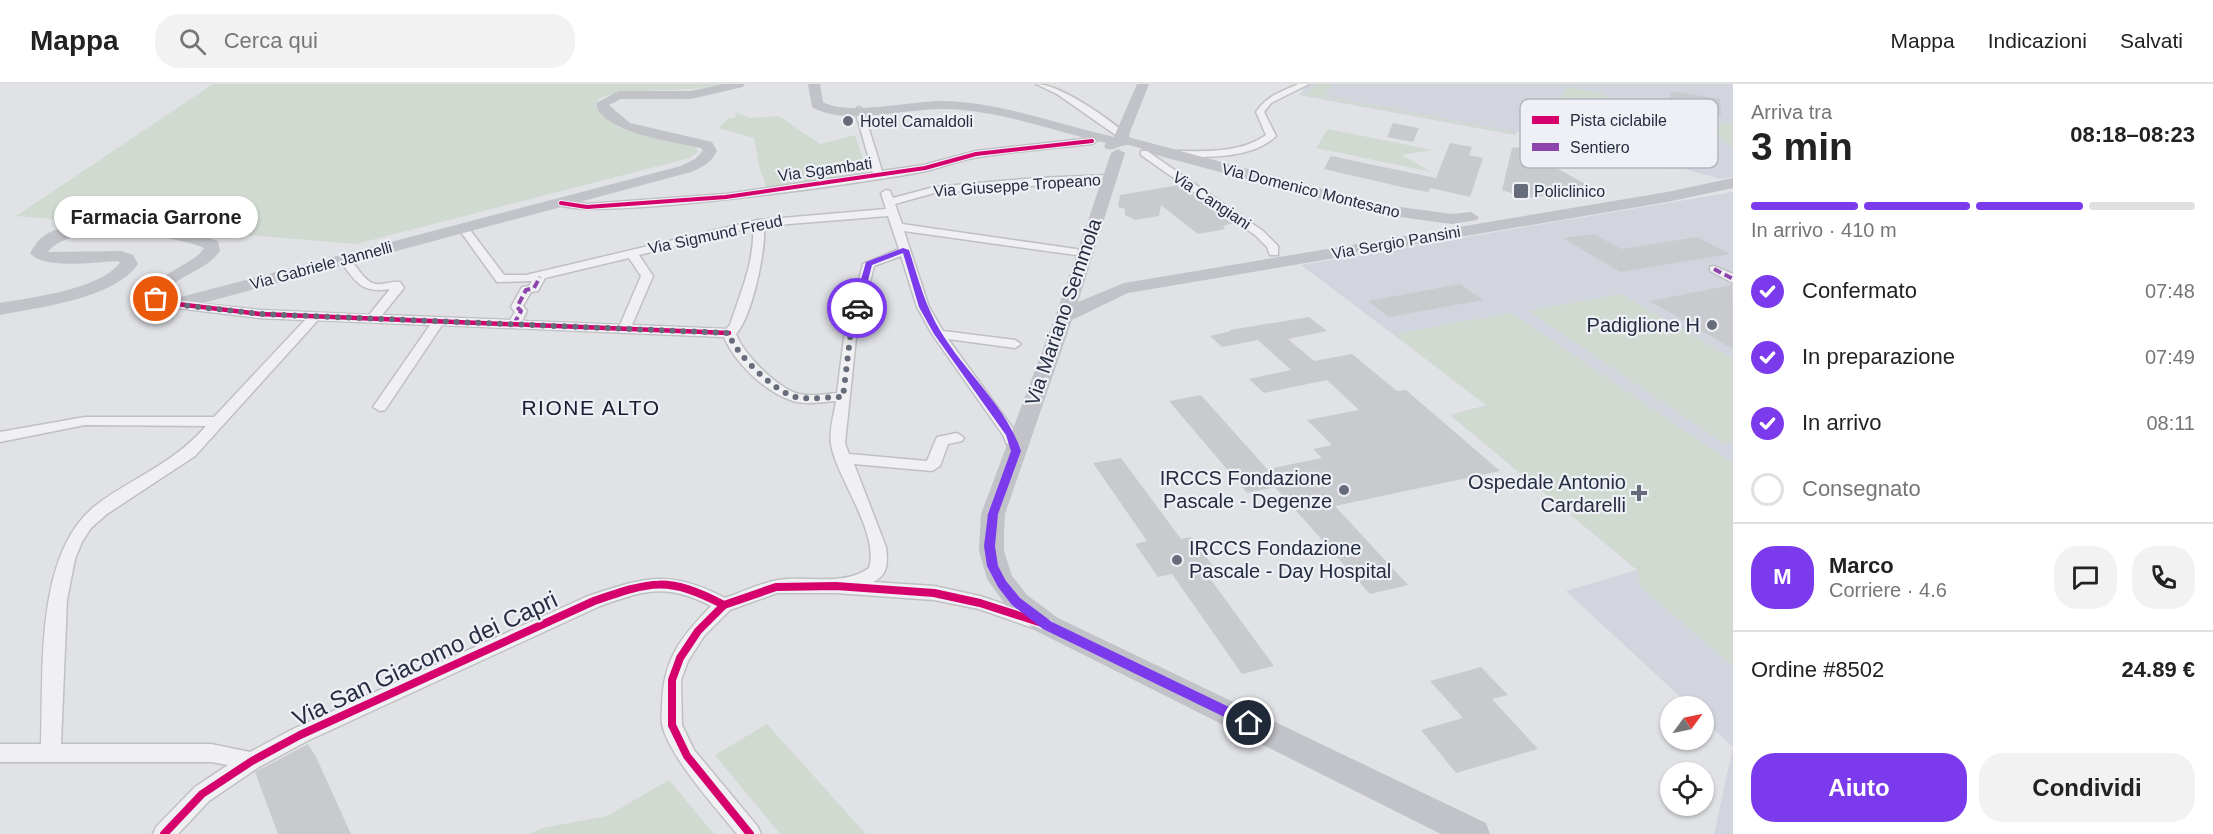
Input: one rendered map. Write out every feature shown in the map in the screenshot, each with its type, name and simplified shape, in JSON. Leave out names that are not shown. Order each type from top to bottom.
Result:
[{"type":"main road","name":"Via Gabriele Jannelli","points":[[177,304],[686,169],[704,162],[710,151],[707,145],[625,126],[603,109],[602,103],[627,94],[691,95],[739,84]]},
{"type":"main road","points":[[814,84],[817,104],[834,111],[935,104],[967,107],[998,112],[1118,144]]},
{"type":"main road","name":"Via Mariano Semmola","points":[[1143,84],[1118,144],[1064,317],[993,514],[990,546],[993,566],[1002,584],[1016,602],[1048,625],[1474,834]]},
{"type":"main road","name":"Via Domenico Montesano","points":[[1118,144],[1135,155],[1142,148],[1377,208],[1452,219],[1603,196],[1692,190]]},
{"type":"main road","name":"Via Sergio Pansini","points":[[1064,317],[1097,298],[1124,288],[1733,183]]},
{"type":"main road","points":[[0,309],[78,291],[121,275],[129,264],[127,259],[121,256],[46,258],[38,253],[40,248],[54,239],[75,232],[104,228],[180,233],[202,239],[212,245],[207,258],[166,281],[155,293],[156,299],[164,303],[177,304]]},
{"type":"street","points":[[1040,84],[1060,92],[1118,144]]},
{"type":"street","points":[[1165,153],[1245,148],[1266,141],[1271,136],[1260,112],[1268,101],[1305,84]]},
{"type":"street","points":[[859,110],[877,171]]},
{"type":"street","name":"Via Sgambati","points":[[561,202],[587,207],[726,197],[925,168],[976,154],[1093,139]]},
{"type":"street","name":"Via Cangiani","points":[[1142,148],[1259,233],[1272,246],[1274,253]]},
{"type":"street","name":"Via Giuseppe Tropeano","points":[[890,202],[934,190],[1036,181],[1109,178]]},
{"type":"street","points":[[890,202],[923,307],[938,334],[1010,434],[1016,451]]},
{"type":"street","name":"Via Sigmund Freud","points":[[464,228],[501,279],[540,277],[631,252],[758,223],[890,202]]},
{"type":"street","points":[[177,304],[260,314],[729,333],[736,326],[755,260],[758,223]]},
{"type":"street","points":[[898,227],[1083,253]]},
{"type":"street","points":[[836,586],[869,576],[878,570],[881,562],[877,539],[842,458],[838,443],[850,338],[869,264],[906,250]]},
{"type":"street","points":[[625,328],[647,276],[631,252]]},
{"type":"street","points":[[345,259],[366,285],[377,288],[396,285],[398,288],[372,319]]},
{"type":"street","points":[[1714,269],[1733,279]]},
{"type":"street","points":[[514,324],[520,311],[516,307],[526,290],[534,288],[540,277]]},
{"type":"street","points":[[51,754],[58,590],[66,561],[79,531],[100,511],[153,475],[179,461],[202,442],[315,316]]},
{"type":"street","points":[[380,406],[438,322]]},
{"type":"street","points":[[729,333],[731,344],[776,387],[799,398],[843,397]]},
{"type":"street","points":[[938,334],[1015,344]]},
{"type":"street","points":[[0,437],[85,420],[218,422]]},
{"type":"street","points":[[842,458],[932,466],[942,440],[957,438]]},
{"type":"street","name":"Via San Giacomo dei Capri","points":[[164,834],[202,794],[252,761],[300,735],[594,602],[630,589],[655,585],[678,585],[724,605]]},
{"type":"street","points":[[750,834],[687,756],[672,725],[672,680],[680,658],[698,631],[724,605],[776,587],[836,586],[934,593],[980,603],[1048,625]]},
{"type":"street","points":[[0,753],[211,753],[252,761]]},
{"type":"shaded area","points":[[213,84],[725,84],[694,89],[615,94],[599,98],[595,106],[619,128],[695,145],[698,152],[690,158],[356,244],[16,216]]},
{"type":"shaded area","points":[[1308,84],[1733,84],[1733,177],[1721,179],[1684,169],[1662,168],[1718,168],[1718,99],[1520,99],[1520,131],[1515,135],[1299,95]]},
{"type":"shaded area","points":[[1316,84],[1333,85],[1325,96],[1516,132],[1515,134],[1305,95]]},
{"type":"shaded area","points":[[1567,87],[1602,93],[1616,99],[1586,99],[1562,99]]},
{"type":"shaded area","points":[[736,112],[749,118],[779,116],[820,144],[855,135],[868,174],[767,189],[759,166],[754,138],[718,128],[729,118],[735,118]]},
{"type":"shaded area","points":[[1718,123],[1733,123],[1733,146],[1723,143],[1726,141],[1719,136]]},
{"type":"shaded area","points":[[1328,129],[1433,150],[1402,155],[1431,172],[1316,148]]},
{"type":"shaded area","name":"Ospedale Antonio Cardarelli","points":[[1733,192],[1733,747],[1714,729],[1714,696],[1679,696],[1566,591],[1637,570],[1450,415],[1487,405],[1301,265]]},
{"type":"shaded area","points":[[1621,294],[1733,359],[1733,441],[1725,444],[1528,311]]},
{"type":"shaded area","points":[[1511,313],[1733,463],[1733,666],[1640,586],[1638,570],[1450,415],[1487,406],[1393,334]]},
{"type":"shaded area","points":[[767,724],[864,834],[780,834],[715,755]]},
{"type":"shaded area","points":[[1733,747],[1733,834],[1714,834]]},
{"type":"shaded area","points":[[669,780],[714,834],[529,834],[542,828],[607,816]]},
{"type":"building","points":[[1671,93],[1720,99],[1721,116],[1718,115],[1718,99],[1671,99]]},
{"type":"building","points":[[1393,123],[1419,128],[1413,142],[1387,137]]},
{"type":"building","points":[[1450,143],[1472,147],[1469,155],[1483,158],[1470,197],[1431,188],[1428,192],[1406,188],[1324,169],[1331,156],[1436,178]]},
{"type":"building","points":[[1520,147],[1520,168],[1557,168],[1596,190],[1526,198],[1502,190],[1512,148]]},
{"type":"building","points":[[1179,185],[1234,223],[1223,226],[1225,229],[1198,234],[1161,205],[1159,216],[1135,220],[1125,215],[1125,209],[1118,207],[1120,195]]},
{"type":"building","points":[[1594,234],[1621,249],[1697,237],[1730,254],[1620,272],[1563,238]]},
{"type":"building","points":[[1460,284],[1483,300],[1389,317],[1368,301]]},
{"type":"building","name":"Padiglione H","points":[[1732,285],[1733,349],[1650,301]]},
{"type":"building","name":"IRCCS Fondazione Pascale - Degenze","points":[[1309,317],[1327,331],[1288,339],[1314,361],[1352,354],[1397,391],[1406,390],[1500,471],[1335,506],[1408,585],[1370,594],[1275,487],[1247,493],[1169,401],[1201,395],[1267,469],[1322,458],[1313,449],[1332,445],[1307,420],[1359,410],[1327,380],[1264,393],[1249,379],[1291,370],[1258,340],[1222,347],[1210,336],[1230,330]]},
{"type":"building","name":"IRCCS Fondazione Pascale - Day Hospital","points":[[1121,458],[1181,539],[1191,537],[1213,566],[1203,569],[1274,666],[1242,674],[1172,574],[1158,577],[1135,544],[1147,541],[1093,463]]},
{"type":"building","points":[[1481,667],[1508,695],[1492,699],[1538,749],[1456,773],[1421,730],[1463,718],[1430,681]]},
{"type":"building","points":[[308,744],[351,834],[278,834],[255,772]]},
{"type":"marked path","points":[[1714,269],[1733,279]]},
{"type":"marked path","points":[[514,324],[521,311],[517,307],[526,290],[534,288],[540,277]]},
{"type":"cycle path","points":[[561,203],[587,207],[726,197],[925,168],[976,154],[1092,141]]},
{"type":"cycle path","points":[[177,304],[260,314],[729,333]]},
{"type":"cycle path","points":[[164,834],[202,794],[252,761],[300,735],[594,601],[639,587],[663,584],[686,587],[724,605]]},
{"type":"cycle path","points":[[750,834],[687,756],[672,725],[672,680],[680,658],[698,631],[724,605],[776,587],[836,586],[934,593],[980,603],[1048,625]]},
{"type":"way so far","points":[[156,299],[164,303],[260,314],[729,333],[731,344],[776,387],[799,398],[843,397],[850,338],[857,308]]},
{"type":"place","name":"Hotel Camaldoli","points":[[848,121]]},
{"type":"place","name":"Policlinico","points":[[1521,191]]},
{"type":"place","name":"Farmacia Garrone","points":[[156,299]]},
{"type":"place","name":"Padiglione H","points":[[1712,325]]},
{"type":"place","name":"IRCCS Fondazione Pascale - Degenze","points":[[1344,490]]},
{"type":"place","name":"Ospedale Antonio Cardarelli","points":[[1639,493]]},
{"type":"place","name":"IRCCS Fondazione Pascale - Day Hospital","points":[[1177,560]]},
{"type":"district","name":"RIONE ALTO","points":[[591,408]]},
{"type":"route","points":[[857,308],[869,264],[906,250],[923,307],[938,334],[1010,434],[1016,451],[993,514],[990,546],[993,566],[1002,584],[1016,602],[1048,625],[1249,723]]}]
